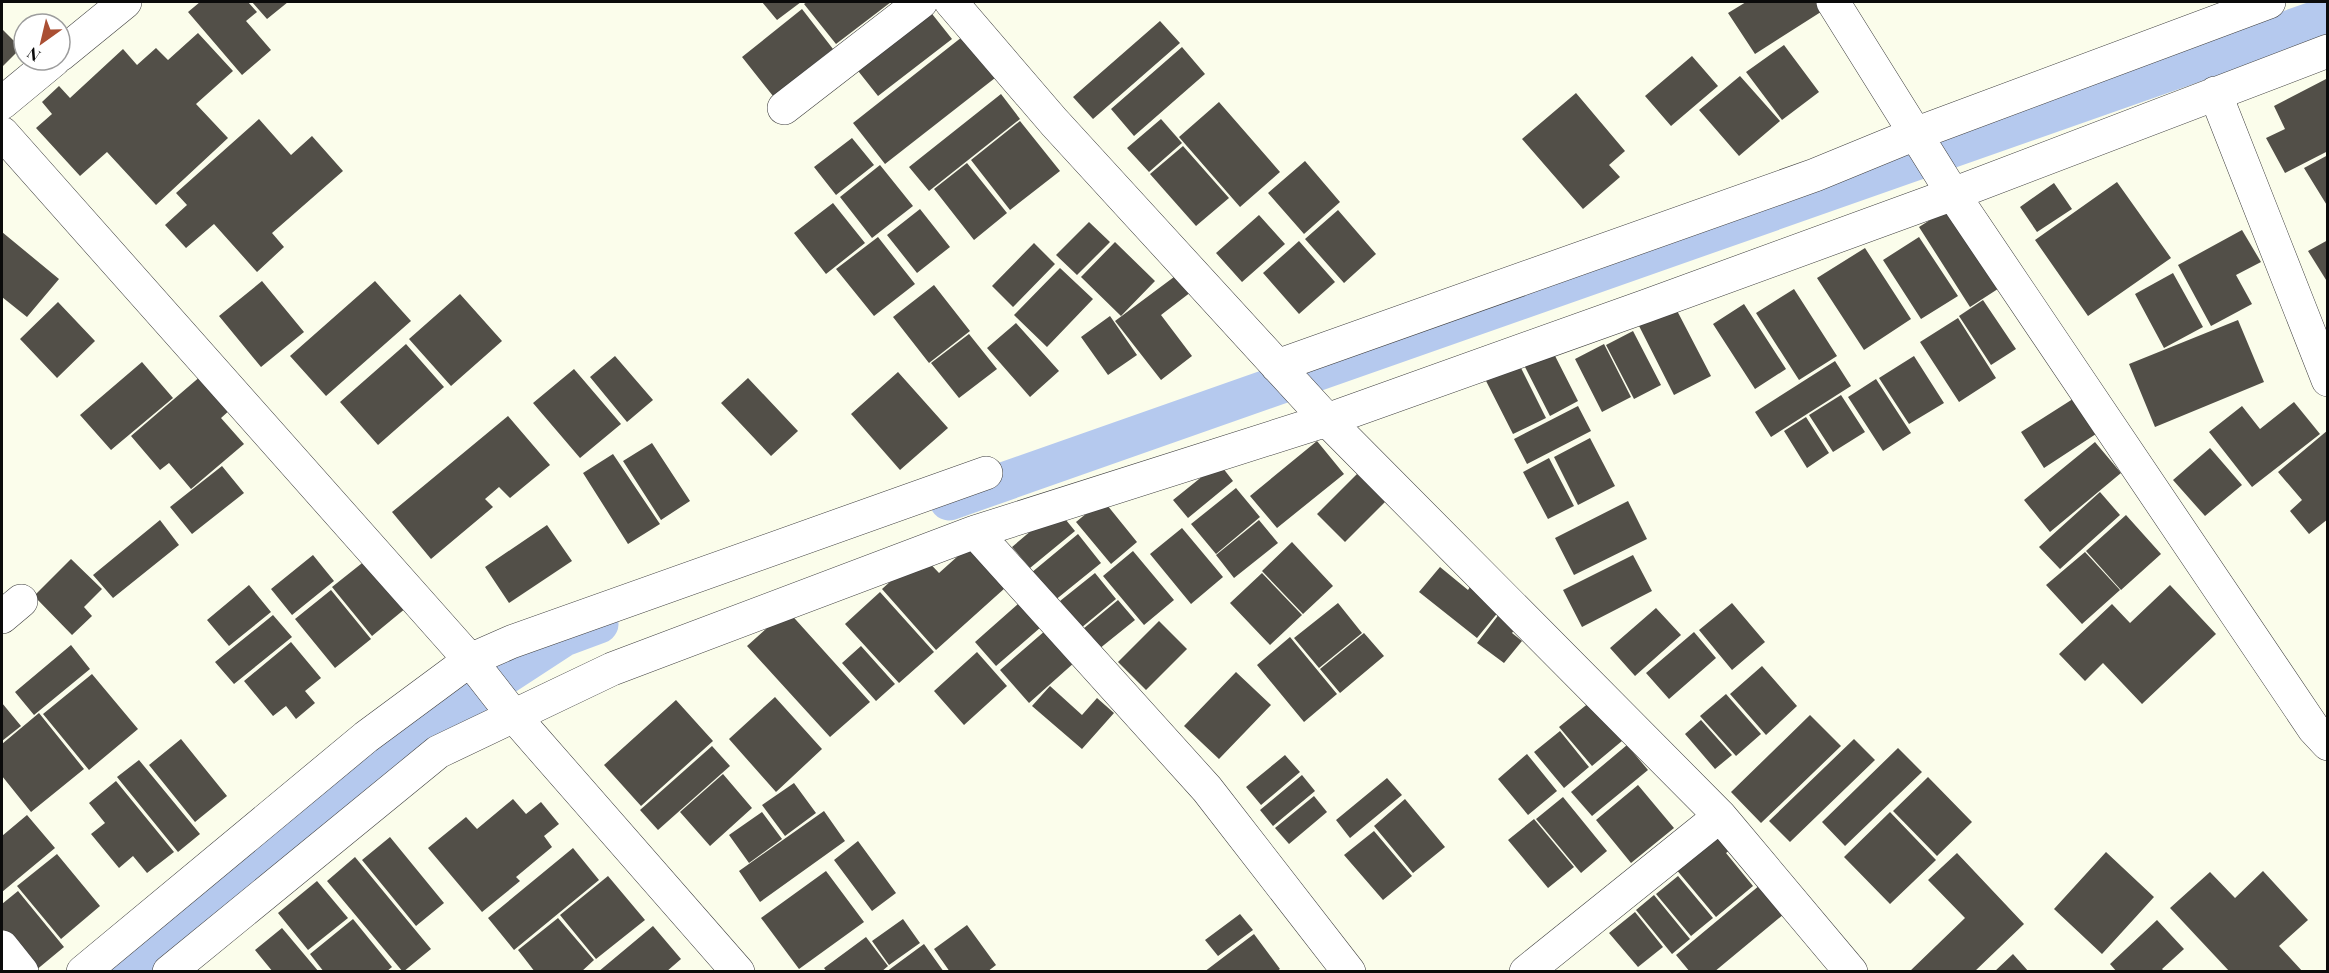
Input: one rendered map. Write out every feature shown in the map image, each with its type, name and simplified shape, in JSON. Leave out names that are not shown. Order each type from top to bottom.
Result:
[{"type":"street","points":[[72,45],[125,2]]},
{"type":"street","points":[[784,108],[921,2]]},
{"type":"street","points":[[951,2],[1054,122],[1324,416],[1720,816],[1851,972]]},
{"type":"street","points":[[1833,2],[1951,190],[2314,729],[2328,744]]},
{"type":"street","points":[[1280,369],[1918,138],[2270,2]]},
{"type":"street","points":[[169,972],[438,752],[508,708],[975,532],[1324,416],[1951,190],[2328,51]]},
{"type":"street","points":[[2,103],[39,72]]},
{"type":"street","points":[[2215,93],[2328,380]]},
{"type":"street","points":[[2,133],[474,665],[508,708],[738,972]]},
{"type":"street","points":[[83,972],[366,737],[511,642],[986,473]]},
{"type":"street","points":[[975,532],[1207,789],[1349,972]]},
{"type":"street","points":[[1526,972],[1720,816]]},
{"type":"street","points":[[2,947],[22,972]]},
{"type":"building","points":[[200,2],[248,2],[257,12],[246,21],[271,50],[242,75],[188,12]]},
{"type":"building","points":[[252,2],[288,2],[267,19]]},
{"type":"building","points":[[762,2],[801,2],[777,20]]},
{"type":"building","points":[[807,2],[891,2],[836,44],[804,4]]},
{"type":"building","points":[[1746,2],[1819,2],[1824,10],[1755,54],[1728,13]]},
{"type":"building","points":[[925,5],[952,39],[878,96],[851,62]]},
{"type":"building","points":[[802,9],[833,49],[773,96],[742,57]]},
{"type":"building","points":[[1160,21],[1180,43],[1093,119],[1073,97]]},
{"type":"building","points":[[2,29],[12,39],[12,57],[2,67]]},
{"type":"building","points":[[198,33],[233,71],[196,104],[228,138],[156,205],[107,152],[80,176],[36,128],[52,114],[42,102],[59,86],[70,98],[123,49],[137,65],[156,48],[168,60]]},
{"type":"building","points":[[962,37],[995,78],[885,164],[853,123]]},
{"type":"building","points":[[1784,45],[1819,92],[1782,120],[1746,72]]},
{"type":"building","points":[[1182,47],[1205,74],[1134,136],[1111,109]]},
{"type":"building","points":[[1692,56],[1718,86],[1671,126],[1645,96]]},
{"type":"building","points":[[1740,76],[1780,121],[1739,156],[1699,110]]},
{"type":"building","points":[[2328,78],[2328,151],[2285,173],[2266,138],[2285,129],[2274,106]]},
{"type":"building","points":[[1576,93],[1625,151],[1609,165],[1620,177],[1583,209],[1522,139]]},
{"type":"building","points":[[1001,94],[1020,119],[929,191],[909,167]]},
{"type":"building","points":[[1219,102],[1280,172],[1240,207],[1179,137]]},
{"type":"building","points":[[259,119],[291,155],[312,136],[343,171],[272,233],[284,247],[257,272],[214,224],[186,248],[165,225],[187,205],[176,193]]},
{"type":"building","points":[[1161,119],[1182,143],[1149,172],[1127,148]]},
{"type":"building","points":[[1020,121],[1060,171],[1010,210],[971,160]]},
{"type":"building","points":[[852,138],[874,165],[836,195],[814,167]]},
{"type":"building","points":[[1183,146],[1229,198],[1196,226],[1150,174]]},
{"type":"building","points":[[2328,155],[2328,207],[2304,168]]},
{"type":"building","points":[[1305,161],[1340,202],[1304,234],[1268,193]]},
{"type":"building","points":[[967,163],[1007,213],[974,240],[934,189]]},
{"type":"building","points":[[880,165],[913,206],[872,238],[840,197]]},
{"type":"building","points":[[2117,182],[2171,258],[2088,316],[2035,240]]},
{"type":"building","points":[[2054,183],[2072,209],[2037,232],[2020,207]]},
{"type":"building","points":[[833,203],[865,243],[826,274],[794,233]]},
{"type":"building","points":[[1952,206],[2004,285],[1970,307],[1919,227]]},
{"type":"building","points":[[920,209],[950,247],[917,273],[887,235]]},
{"type":"building","points":[[1338,210],[1376,254],[1344,283],[1305,239]]},
{"type":"building","points":[[1259,215],[1285,244],[1242,282],[1216,253]]},
{"type":"building","points":[[1089,222],[1110,242],[1077,275],[1056,255]]},
{"type":"building","points":[[2242,230],[2261,262],[2236,275],[2252,304],[2211,326],[2178,265]]},
{"type":"building","points":[[2,232],[59,279],[27,317],[2,297]]},
{"type":"building","points":[[878,237],[915,284],[874,316],[836,269]]},
{"type":"building","points":[[1919,237],[1958,296],[1921,319],[1883,260]]},
{"type":"building","points":[[2328,240],[2328,283],[2308,251]]},
{"type":"building","points":[[1299,241],[1335,282],[1299,314],[1263,273]]},
{"type":"building","points":[[1115,242],[1155,281],[1121,316],[1081,277]]},
{"type":"building","points":[[1034,243],[1055,264],[1013,307],[992,286]]},
{"type":"building","points":[[1865,248],[1911,319],[1864,350],[1817,278]]},
{"type":"building","points":[[1060,268],[1093,299],[1047,347],[1014,315]]},
{"type":"building","points":[[2173,273],[2203,327],[2164,348],[2135,294]]},
{"type":"building","points":[[1178,274],[1191,292],[1161,315],[1192,356],[1161,380],[1115,321]]},
{"type":"building","points":[[262,281],[304,332],[261,367],[219,316]]},
{"type":"building","points":[[375,281],[411,321],[326,396],[290,356]]},
{"type":"building","points":[[934,285],[970,331],[929,363],[893,317]]},
{"type":"building","points":[[1794,289],[1837,356],[1799,380],[1756,313]]},
{"type":"building","points":[[460,294],[502,341],[451,386],[409,339]]},
{"type":"building","points":[[1983,300],[2016,349],[1991,365],[1959,316]]},
{"type":"building","points":[[1672,301],[1711,376],[1674,395],[1636,320]]},
{"type":"building","points":[[58,302],[95,341],[57,378],[20,339]]},
{"type":"building","points":[[1744,304],[1786,369],[1755,389],[1713,324]]},
{"type":"building","points":[[1110,316],[1137,355],[1108,375],[1081,337]]},
{"type":"building","points":[[1958,318],[1996,378],[1959,402],[1920,342]]},
{"type":"building","points":[[2238,320],[2264,382],[2155,427],[2129,364]]},
{"type":"building","points":[[1016,323],[1059,371],[1030,397],[987,348]]},
{"type":"building","points":[[1633,331],[1661,385],[1634,399],[1606,345]]},
{"type":"building","points":[[969,334],[997,369],[959,398],[931,363]]},
{"type":"building","points":[[406,344],[444,387],[378,445],[340,402]]},
{"type":"building","points":[[1604,344],[1631,397],[1602,412],[1575,359]]},
{"type":"building","points":[[1550,346],[1578,401],[1550,416],[1522,361]]},
{"type":"building","points":[[615,356],[653,400],[627,422],[590,377]]},
{"type":"building","points":[[1914,356],[1944,403],[1909,424],[1879,378]]},
{"type":"building","points":[[1516,358],[1546,418],[1513,434],[1483,375]]},
{"type":"building","points":[[1835,361],[1851,386],[1771,437],[1755,412]]},
{"type":"building","points":[[142,362],[173,398],[111,450],[80,415]]},
{"type":"building","points":[[574,369],[621,424],[580,458],[533,403]]},
{"type":"building","points":[[898,372],[948,428],[900,470],[851,414]]},
{"type":"building","points":[[202,375],[231,409],[221,418],[244,444],[191,489],[169,463],[160,470],[131,436]]},
{"type":"building","points":[[748,378],[798,431],[771,456],[721,403]]},
{"type":"building","points":[[1876,379],[1911,433],[1883,451],[1848,397]]},
{"type":"building","points":[[1841,395],[1865,432],[1833,452],[1809,415]]},
{"type":"building","points":[[2076,397],[2099,432],[2044,468],[2021,432]]},
{"type":"building","points":[[2294,402],[2320,434],[2252,487],[2209,432],[2242,406],[2260,429]]},
{"type":"building","points":[[1578,406],[1591,431],[1527,464],[1514,439]]},
{"type":"building","points":[[508,416],[550,465],[510,498],[499,487],[485,499],[493,507],[431,559],[392,512]]},
{"type":"building","points":[[1806,417],[1829,453],[1807,468],[1784,431]]},
{"type":"building","points":[[2328,430],[2328,519],[2309,534],[2290,511],[2302,500],[2278,472]]},
{"type":"building","points":[[1590,438],[1615,486],[1578,505],[1554,457]]},
{"type":"building","points":[[1317,441],[1344,474],[1277,528],[1250,496]]},
{"type":"building","points":[[2095,442],[2121,473],[2050,532],[2024,500]]},
{"type":"building","points":[[652,443],[690,501],[661,520],[623,461]]},
{"type":"building","points":[[2210,448],[2242,485],[2205,516],[2173,480]]},
{"type":"building","points":[[613,454],[660,524],[628,544],[583,473]]},
{"type":"building","points":[[1549,458],[1574,506],[1548,519],[1523,472]]},
{"type":"building","points":[[1219,463],[1233,481],[1188,518],[1173,500]]},
{"type":"building","points":[[222,466],[244,493],[192,534],[170,507]]},
{"type":"building","points":[[1357,474],[1385,502],[1345,542],[1317,514]]},
{"type":"building","points":[[1236,488],[1260,517],[1216,554],[1191,524]]},
{"type":"building","points":[[2100,492],[2120,515],[2060,569],[2039,547]]},
{"type":"building","points":[[1103,500],[1137,542],[1111,564],[1076,522]]},
{"type":"building","points":[[1628,501],[1647,539],[1574,575],[1555,538]]},
{"type":"building","points":[[1057,509],[1075,531],[1030,568],[1012,547]]},
{"type":"building","points":[[2126,515],[2161,554],[2121,590],[2086,551]]},
{"type":"building","points":[[160,520],[179,545],[113,598],[93,575]]},
{"type":"building","points":[[1259,520],[1278,543],[1234,578],[1216,555]]},
{"type":"building","points":[[547,525],[572,561],[509,603],[485,567]]},
{"type":"building","points":[[1182,528],[1223,577],[1191,604],[1150,554]]},
{"type":"building","points":[[1078,534],[1101,563],[1054,601],[1031,573]]},
{"type":"building","points":[[1292,542],[1333,586],[1303,614],[1262,571]]},
{"type":"building","points":[[968,547],[1005,588],[936,650],[882,589],[921,554],[939,573]]},
{"type":"building","points":[[1133,551],[1174,600],[1144,625],[1103,576]]},
{"type":"building","points":[[2085,552],[2120,590],[2082,624],[2046,585]]},
{"type":"building","points":[[313,555],[334,581],[292,615],[271,589]]},
{"type":"building","points":[[1633,555],[1652,591],[1582,627],[1563,590]]},
{"type":"building","points":[[71,559],[102,589],[84,607],[92,616],[72,635],[34,596]]},
{"type":"building","points":[[366,560],[406,608],[372,636],[332,587]]},
{"type":"building","points":[[1440,567],[1468,590],[1474,581],[1504,605],[1477,638],[1419,592]]},
{"type":"building","points":[[1095,573],[1116,599],[1081,628],[1060,601]]},
{"type":"building","points":[[1262,573],[1302,615],[1270,645],[1230,603]]},
{"type":"building","points":[[249,585],[271,612],[229,646],[207,620]]},
{"type":"building","points":[[2170,585],[2216,634],[2142,704],[2103,663],[2085,681],[2059,654],[2112,604],[2130,623]]},
{"type":"building","points":[[331,590],[371,639],[335,668],[295,619]]},
{"type":"building","points":[[880,592],[934,652],[899,683],[845,624]]},
{"type":"building","points":[[1118,600],[1135,620],[1099,649],[1083,629]]},
{"type":"building","points":[[1019,603],[1041,627],[996,666],[975,642]]},
{"type":"building","points":[[1338,603],[1362,633],[1319,668],[1294,638]]},
{"type":"building","points":[[1732,603],[1765,642],[1732,670],[1699,630]]},
{"type":"building","points":[[1656,608],[1681,635],[1635,676],[1610,648]]},
{"type":"building","points":[[1503,609],[1520,622],[1512,633],[1522,641],[1504,663],[1477,643]]},
{"type":"building","points":[[787,610],[870,702],[830,737],[747,646]]},
{"type":"building","points":[[273,615],[292,637],[234,684],[215,662]]},
{"type":"building","points":[[1159,621],[1187,649],[1146,690],[1118,662]]},
{"type":"building","points":[[1046,630],[1075,662],[1029,703],[1000,670]]},
{"type":"building","points":[[1694,632],[1716,658],[1669,699],[1646,673]]},
{"type":"building","points":[[1364,633],[1384,656],[1340,693],[1320,669]]},
{"type":"building","points":[[1290,637],[1337,694],[1304,722],[1257,665]]},
{"type":"building","points":[[291,642],[321,678],[305,691],[315,703],[296,719],[286,706],[273,716],[244,681]]},
{"type":"building","points":[[71,645],[90,669],[34,715],[15,692]]},
{"type":"building","points":[[861,646],[895,684],[876,701],[842,663]]},
{"type":"building","points":[[977,652],[1007,686],[964,725],[934,691]]},
{"type":"building","points":[[1762,666],[1797,706],[1766,735],[1730,694]]},
{"type":"building","points":[[1236,672],[1271,705],[1219,759],[1184,726]]},
{"type":"building","points":[[92,674],[138,729],[89,770],[43,714]]},
{"type":"building","points":[[1050,686],[1082,715],[1097,698],[1114,713],[1082,749],[1032,706]]},
{"type":"building","points":[[1726,694],[1761,734],[1736,756],[1700,716]]},
{"type":"building","points":[[775,697],[822,749],[776,792],[729,739]]},
{"type":"building","points":[[676,700],[713,741],[641,806],[604,765]]},
{"type":"building","points":[[1590,702],[1622,741],[1592,766],[1559,727]]},
{"type":"building","points":[[2,703],[21,726],[2,741]]},
{"type":"building","points":[[39,713],[84,769],[31,812],[2,776],[2,744]]},
{"type":"building","points":[[1810,715],[1841,746],[1761,823],[1731,792]]},
{"type":"building","points":[[1701,720],[1732,755],[1715,769],[1685,734]]},
{"type":"building","points":[[1560,731],[1589,767],[1564,788],[1534,752]]},
{"type":"building","points":[[181,739],[227,796],[195,822],[149,765]]},
{"type":"building","points":[[1854,739],[1875,760],[1790,842],[1769,821]]},
{"type":"building","points":[[1627,745],[1648,770],[1592,816],[1571,792]]},
{"type":"building","points":[[712,746],[730,766],[658,830],[640,810]]},
{"type":"building","points":[[1898,748],[1922,772],[1845,846],[1822,822]]},
{"type":"building","points":[[1527,754],[1557,791],[1528,815],[1498,779]]},
{"type":"building","points":[[1285,755],[1300,772],[1261,805],[1246,787]]},
{"type":"building","points":[[139,760],[200,834],[178,852],[117,777]]},
{"type":"building","points":[[723,774],[752,808],[710,846],[680,812]]},
{"type":"building","points":[[1302,775],[1315,791],[1273,826],[1260,810]]},
{"type":"building","points":[[1928,777],[1972,822],[1937,856],[1893,811]]},
{"type":"building","points":[[1387,778],[1402,795],[1350,838],[1336,820]]},
{"type":"building","points":[[116,781],[174,852],[147,873],[133,856],[119,868],[91,834],[105,823],[89,803]]},
{"type":"building","points":[[794,783],[816,813],[785,836],[762,805]]},
{"type":"building","points":[[1638,785],[1674,828],[1631,863],[1596,820]]},
{"type":"building","points":[[1314,796],[1327,812],[1289,844],[1275,828]]},
{"type":"building","points":[[1563,797],[1607,851],[1581,873],[1536,819]]},
{"type":"building","points":[[513,799],[526,814],[541,802],[559,824],[544,836],[552,847],[516,877],[520,881],[482,912],[428,848],[466,817],[477,829]]},
{"type":"building","points":[[1405,799],[1445,847],[1413,873],[1374,826]]},
{"type":"building","points":[[824,811],[845,841],[760,902],[739,871]]},
{"type":"building","points":[[762,812],[782,839],[749,863],[729,835]]},
{"type":"building","points":[[1890,812],[1936,860],[1890,904],[1844,857]]},
{"type":"building","points":[[27,815],[55,848],[2,892],[2,836]]},
{"type":"building","points":[[1534,819],[1574,867],[1548,888],[1508,840]]},
{"type":"building","points":[[1718,821],[1738,844],[1726,853],[1753,886],[1716,917],[1670,862]]},
{"type":"building","points":[[1374,831],[1412,876],[1383,900],[1344,855]]},
{"type":"building","points":[[390,837],[444,903],[416,926],[362,860]]},
{"type":"building","points":[[858,841],[896,893],[872,911],[834,860]]},
{"type":"building","points":[[573,848],[599,880],[514,950],[488,918]]},
{"type":"building","points":[[2106,852],[2154,897],[2102,954],[2054,909]]},
{"type":"building","points":[[1957,853],[2024,924],[1974,972],[1909,972],[1965,918],[1928,880]]},
{"type":"building","points":[[57,854],[100,906],[61,939],[17,886]]},
{"type":"building","points":[[355,857],[431,949],[403,972],[327,881]]},
{"type":"building","points":[[826,871],[864,922],[799,969],[761,918]]},
{"type":"building","points":[[2263,871],[2308,920],[2279,946],[2303,972],[2230,972],[2170,908],[2210,872],[2235,898]]},
{"type":"building","points":[[608,876],[645,920],[596,959],[560,915]]},
{"type":"building","points":[[1678,876],[1713,918],[1691,936],[1656,894]]},
{"type":"building","points":[[317,881],[348,918],[308,950],[278,913]]},
{"type":"building","points":[[1760,885],[1784,914],[1714,972],[1690,972],[1676,955]]},
{"type":"building","points":[[18,891],[64,947],[35,971],[2,930],[2,904]]},
{"type":"building","points":[[1654,895],[1690,939],[1672,954],[1636,910]]},
{"type":"building","points":[[1635,912],[1663,947],[1638,967],[1609,933]]},
{"type":"building","points":[[1240,914],[1253,930],[1218,956],[1205,940]]},
{"type":"building","points":[[558,918],[594,960],[581,972],[535,972],[518,950]]},
{"type":"building","points":[[353,919],[392,967],[386,972],[324,972],[310,954]]},
{"type":"building","points":[[903,919],[920,943],[889,965],[872,941]]},
{"type":"building","points":[[2157,920],[2184,949],[2162,969],[2165,972],[2117,972],[2110,964]]},
{"type":"building","points":[[967,925],[996,965],[987,972],[950,972],[934,949]]},
{"type":"building","points":[[653,926],[681,959],[666,972],[598,972]]},
{"type":"building","points":[[282,928],[319,972],[273,972],[255,950]]},
{"type":"building","points":[[1254,934],[1280,969],[1276,972],[1204,972]]},
{"type":"building","points":[[866,937],[888,966],[881,972],[827,972],[824,968]]},
{"type":"building","points":[[924,944],[944,972],[886,972]]},
{"type":"building","points":[[2013,954],[2029,972],[1994,972]]},
{"type":"waterway","points":[[949,501],[2328,16]]},
{"type":"waterway","points":[[131,972],[378,758],[564,637],[599,624]]}]
